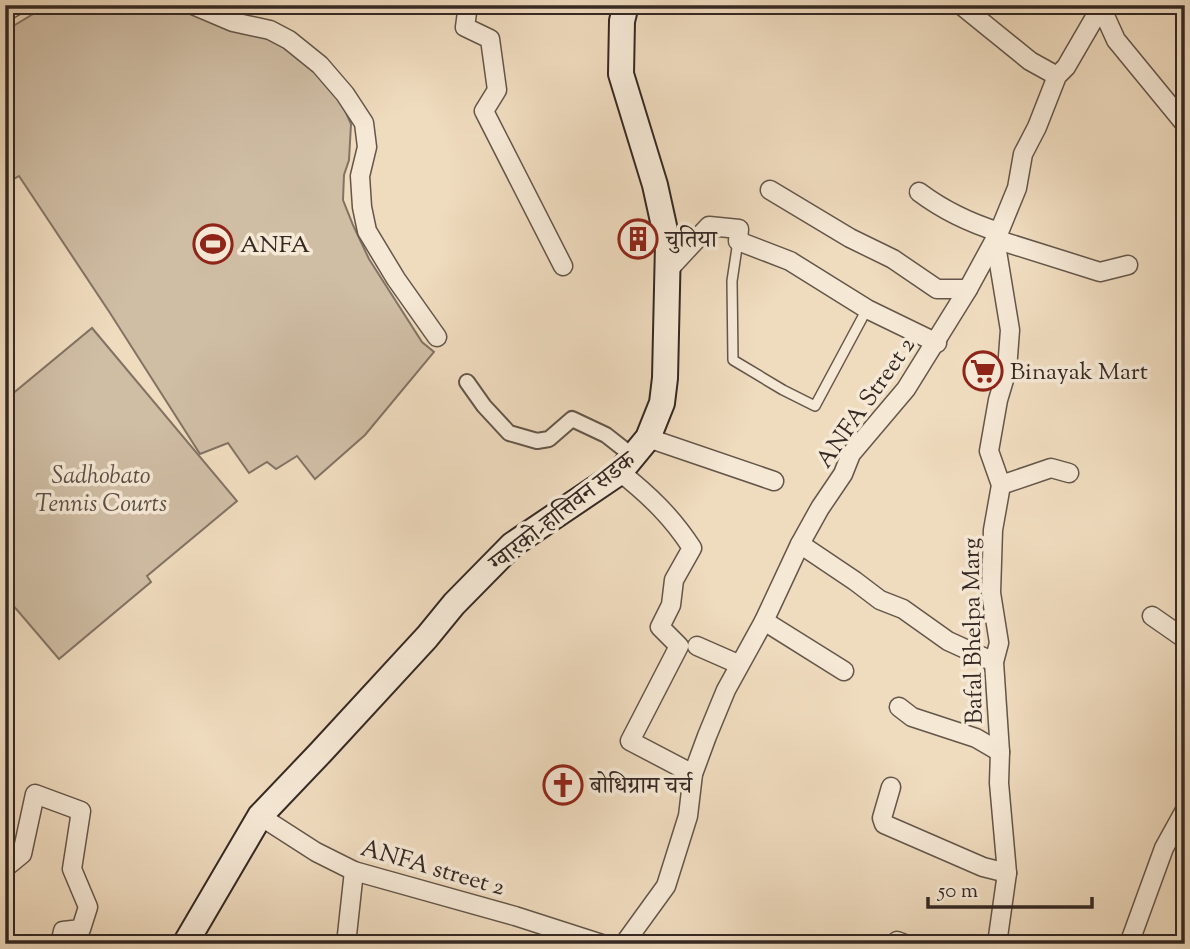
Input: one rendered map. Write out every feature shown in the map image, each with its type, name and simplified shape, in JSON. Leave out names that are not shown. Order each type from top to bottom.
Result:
[{"type":"main road","name":"ग्वारको-हात्तिवन सडक","points":[[185,944],[260,816],[418,647],[454,604],[512,545],[634,456],[662,403],[668,244],[663,217],[621,74],[621,34],[626,5]]},
{"type":"street","points":[[193,5],[233,22],[271,30],[289,40],[320,65],[345,94],[364,123],[367,147],[360,176],[367,231],[436,337]]},
{"type":"street","points":[[468,5],[465,27],[490,39],[497,90],[484,111],[563,266]]},
{"type":"street","points":[[961,5],[1030,61],[1057,76]]},
{"type":"street","points":[[1102,6],[1116,40],[1185,124]]},
{"type":"street","name":"ANFA Street 2","points":[[624,944],[666,886],[688,816],[693,774],[738,664],[764,621],[800,544],[843,474],[851,454],[906,389],[937,343],[968,289],[997,236],[1017,188],[1023,154],[1057,76],[1066,67],[1102,6]]},
{"type":"street","points":[[770,190],[850,238],[893,259],[937,289],[968,289]]},
{"type":"street","points":[[919,192],[936,205],[997,236],[1100,272],[1128,265]]},
{"type":"street","points":[[669,270],[709,226],[739,229],[738,242],[790,261],[867,309],[937,343]]},
{"type":"street","name":"Bafal Bhelpa Marg","points":[[997,236],[1010,330],[1007,370],[998,400],[989,451],[1001,485],[993,530],[991,593],[999,643],[994,662],[1000,752],[999,783],[1007,873],[997,944]]},
{"type":"street","points":[[467,382],[484,406],[509,433],[537,441],[549,439],[572,419],[606,435],[634,456],[774,481]]},
{"type":"street","points":[[634,456],[651,496],[677,524],[692,548],[674,580],[671,605],[660,627],[679,646],[630,741],[693,774]]},
{"type":"street","points":[[1001,485],[1051,468],[1069,473]]},
{"type":"street","points":[[800,544],[880,600],[903,609],[948,641],[994,662]]},
{"type":"street","points":[[1152,616],[1185,639]]},
{"type":"street","points":[[764,621],[844,671]]},
{"type":"street","points":[[697,646],[738,664]]},
{"type":"street","points":[[900,707],[912,718],[975,738],[1000,752]]},
{"type":"street","points":[[891,787],[882,818],[884,824],[983,867],[1007,873]]},
{"type":"street","points":[[5,868],[22,854],[35,794],[81,811],[72,869],[88,907],[81,929],[63,931],[60,944]]},
{"type":"street","points":[[1130,943],[1164,848],[1185,810]]},
{"type":"street","name":"ANFA street 2","points":[[260,816],[316,852],[354,871],[515,916],[602,944]]},
{"type":"street","points":[[346,944],[354,871]]},
{"type":"lane","points":[[5,18],[26,5]]},
{"type":"lane","points":[[738,242],[732,281],[733,360],[783,390],[815,406],[867,309]]},
{"type":"green space","name":"ANFA","points":[[48,5],[185,5],[276,39],[311,65],[338,95],[351,124],[343,200],[369,259],[422,342],[434,352],[365,435],[315,479],[297,456],[276,469],[267,462],[249,473],[228,443],[200,454],[19,176],[5,184],[5,31]]},
{"type":"green space","name":"Sadhobato Tennis Courts","points":[[92,328],[237,501],[147,576],[151,582],[59,659],[5,596],[5,400]]},
{"type":"place","name":"चुतिया","points":[[638,239]]},
{"type":"place","name":"ANFA","points":[[213,244]]},
{"type":"place","name":"Binayak Mart","points":[[983,371]]},
{"type":"place","name":"बोधिग्राम चर्च","points":[[563,785]]}]
